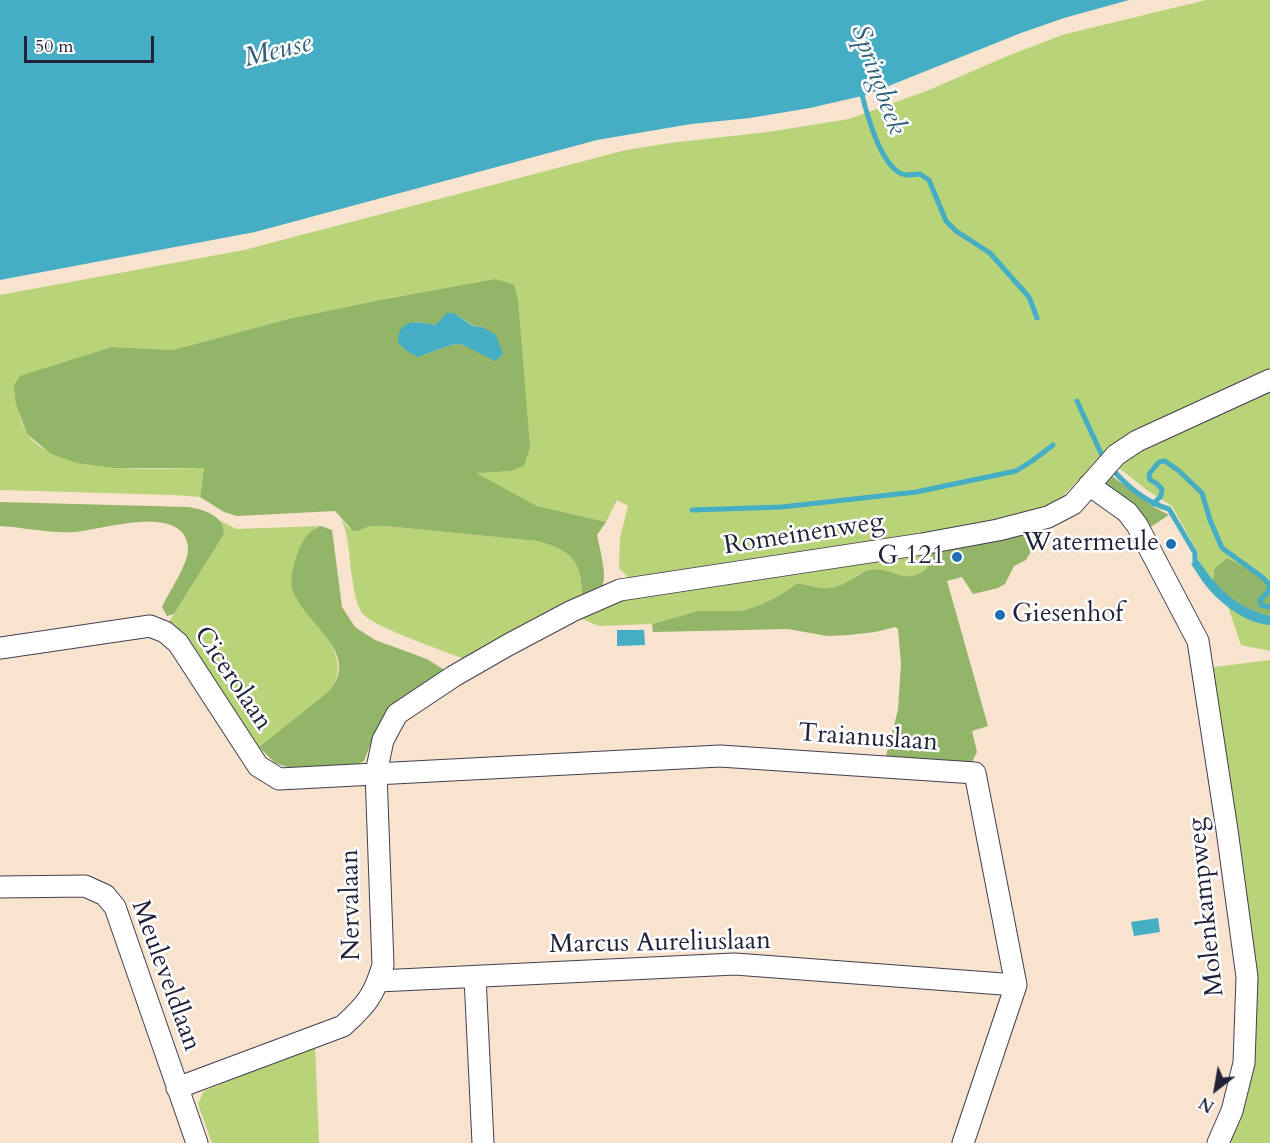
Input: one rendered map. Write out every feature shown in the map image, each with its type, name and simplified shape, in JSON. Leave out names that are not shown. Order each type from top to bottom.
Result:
[{"type":"street","name":"Romeinenweg","points":[[376,773],[383,740],[397,714],[454,676],[572,611],[620,590],[922,544],[998,530],[1048,517],[1073,504],[1116,455],[1137,441],[1270,380]]},
{"type":"street","name":"Molenkampweg","points":[[1094,478],[1137,525],[1198,641],[1247,977],[1244,1063],[1232,1111],[1218,1143]]},
{"type":"street","name":"Cicerolaan","points":[[0,648],[150,626],[165,632],[178,643],[258,766],[279,779],[376,773]]},
{"type":"street","name":"Traianuslaan","points":[[376,773],[720,756],[975,773],[1016,985],[963,1143]]},
{"type":"street","name":"Nervalaan","points":[[177,1088],[343,1026],[365,1006],[378,981],[383,965],[376,773]]},
{"type":"street","name":"Meuleveldlaan","points":[[0,887],[85,886],[105,895],[115,907],[197,1143]]},
{"type":"street","name":"Marcus Aureliuslaan","points":[[378,981],[735,964],[1016,985]]},
{"type":"street","points":[[476,977],[483,1143]]},
{"type":"green space","points":[[1206,0],[1270,0],[1270,371],[1103,455],[1060,499],[1028,515],[994,524],[631,580],[619,568],[620,538],[628,506],[617,500],[606,522],[537,506],[475,473],[491,471],[495,279],[288,319],[173,350],[112,347],[71,361],[16,404],[28,435],[43,448],[63,458],[85,464],[135,469],[204,468],[200,497],[0,490],[0,295],[244,250],[626,150],[849,119],[929,90],[1062,35]]},
{"type":"green space","points":[[495,279],[514,285],[518,300],[530,447],[524,466],[510,471],[476,473],[537,506],[606,522],[597,535],[604,582],[593,595],[582,600],[578,567],[567,554],[560,549],[537,541],[385,526],[370,526],[353,531],[335,511],[237,516],[224,512],[200,497],[204,468],[113,468],[77,463],[51,454],[27,434],[16,404],[14,385],[20,376],[112,347],[173,350],[288,319]],"holes":[[[454,313],[474,326],[482,327],[495,360],[461,344],[451,345],[418,357],[415,322],[436,325]]]},
{"type":"green space","points":[[1270,391],[1270,651],[1241,645],[1215,568],[1213,583],[1198,560],[1198,553],[1172,506],[1115,465],[1160,440]]},
{"type":"green space","points":[[1112,476],[1152,506],[1169,515],[1149,528],[1100,479]]},
{"type":"green space","points":[[0,502],[188,507],[212,514],[221,522],[224,534],[174,614],[167,616],[162,607],[182,569],[188,548],[183,534],[173,526],[158,522],[140,522],[66,532],[0,526]]},
{"type":"green space","points":[[341,519],[348,527],[358,531],[370,526],[384,526],[537,541],[550,545],[567,554],[578,567],[582,600],[467,660],[395,632],[362,613],[355,594],[348,542]]},
{"type":"green space","points":[[219,520],[236,529],[321,526],[315,528],[296,599],[330,642],[336,655],[338,668],[336,680],[328,692],[259,747],[179,635],[167,625],[224,534]]},
{"type":"green space","points":[[321,526],[332,530],[342,607],[355,627],[375,640],[427,659],[446,671],[385,717],[364,761],[358,764],[290,768],[275,763],[259,747],[328,692],[337,678],[339,664],[335,651],[327,638],[306,613],[292,588],[294,565],[302,543],[309,533]]},
{"type":"green space","points":[[1034,529],[1033,546],[1029,555],[1026,560],[1014,566],[1005,584],[973,594],[962,577],[947,581],[988,726],[972,731],[977,752],[972,762],[886,756],[898,710],[901,664],[898,629],[895,627],[875,632],[827,636],[788,629],[653,632],[652,624],[698,611],[741,611],[760,605],[798,583],[832,588],[867,571],[877,569],[912,576],[927,568],[929,549]]},
{"type":"green space","points":[[929,549],[927,568],[919,574],[905,576],[877,569],[864,572],[836,587],[824,588],[798,583],[777,597],[741,611],[698,611],[652,624],[599,626],[578,617],[625,595]]},
{"type":"green space","points":[[1227,558],[1270,581],[1270,616],[1240,603],[1213,583],[1214,569]]},
{"type":"green space","points":[[1270,660],[1270,1143],[1228,1143],[1250,1044],[1207,668]]},
{"type":"green space","points":[[315,1046],[319,1143],[212,1143],[198,1104],[204,1091]]},
{"type":"water","name":"Meuse","points":[[0,0],[1129,0],[1021,33],[866,95],[810,108],[750,118],[691,124],[597,140],[255,232],[0,280]]},
{"type":"water","points":[[447,313],[454,313],[473,326],[482,327],[496,335],[503,354],[495,361],[461,344],[451,345],[418,357],[398,343],[401,329],[405,325],[416,323],[436,325]]},
{"type":"water","points":[[1198,560],[1220,588],[1237,602],[1270,616],[1270,625],[1244,617],[1220,600],[1191,564]]},
{"type":"water","points":[[617,630],[644,630],[645,645],[617,646]]},
{"type":"water","points":[[1158,918],[1160,932],[1134,936],[1131,922]]},
{"type":"waterway","name":"Springbeek","points":[[861,91],[876,139],[889,163],[897,171],[906,175],[920,174],[929,180],[946,221],[956,231],[990,253],[1029,297],[1037,318]]},
{"type":"waterway","name":"Springbeek","points":[[1077,401],[1105,462]]},
{"type":"waterway","points":[[692,510],[782,507],[916,492],[1016,471],[1053,445]]},
{"type":"waterway","points":[[1153,504],[1161,496],[1162,489],[1150,480],[1149,474],[1159,462],[1165,461],[1202,493],[1222,548],[1270,585],[1268,592],[1260,600],[1261,605],[1270,607]]},
{"type":"waterway","name":"Springbeek","points":[[1112,469],[1138,493],[1169,509],[1195,553],[1195,562],[1198,567]]},
{"type":"place","name":"Watermeule","points":[[1171,544]]},
{"type":"place","name":"G 121","points":[[957,557]]},
{"type":"place","name":"Giesenhof","points":[[1000,615]]}]
